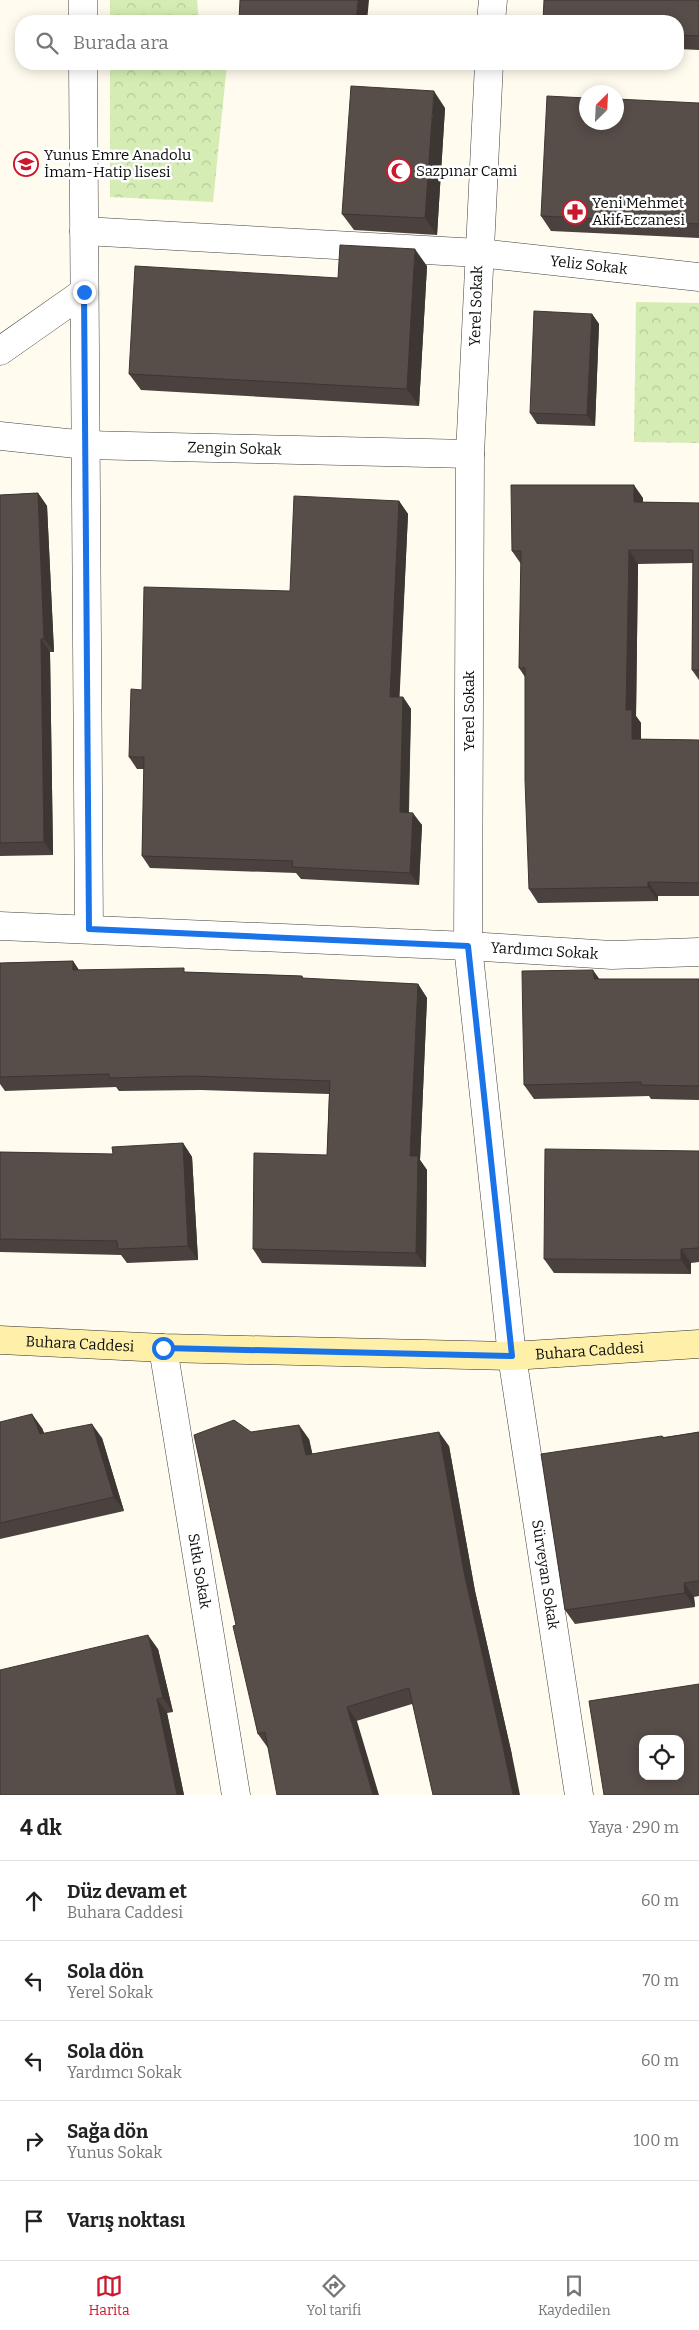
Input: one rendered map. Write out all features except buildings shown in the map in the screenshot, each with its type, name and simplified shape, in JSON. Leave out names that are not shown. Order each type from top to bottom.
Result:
[{"type":"main road","name":"Buhara Caddesi","points":[[0,1340],[163,1348],[512,1356],[699,1344]]},
{"type":"street","points":[[83,0],[83,15]]},
{"type":"street","points":[[492,15],[493,0]]},
{"type":"street","points":[[83,70],[89,929]]},
{"type":"street","name":"Yerel Sokak","points":[[489,70],[470,454],[468,946],[512,1356]]},
{"type":"street","name":"Yeliz Sokak","points":[[84,230],[479,253],[699,277]]},
{"type":"street","points":[[0,351],[84,292]]},
{"type":"street","name":"Zengin Sokak","points":[[0,436],[86,445],[470,454]]},
{"type":"street","name":"Yardımcı Sokak","points":[[0,926],[468,946],[612,955],[699,952]]},
{"type":"street","name":"Sıtkı Sokak","points":[[163,1348],[236,1795]]},
{"type":"street","name":"Sürveyan Sokak","points":[[512,1356],[579,1795]]},
{"type":"green space","points":[[110,0],[197,0],[198,15],[110,15]]},
{"type":"green space","points":[[110,70],[226,70],[213,202],[110,197]]},
{"type":"green space","points":[[636,302],[699,303],[699,443],[634,442]]},
{"type":"place","name":"Yunus Emre Anadolu İmam-Hatip lisesi","points":[[26,164]]},
{"type":"place","name":"Sazpınar Cami","points":[[399,171]]},
{"type":"place","name":"Yeni Mehmet Akif Eczanesi","points":[[575,212]]},
{"type":"route","points":[[84,292],[89,929],[468,946],[512,1356],[163,1348]]}]
